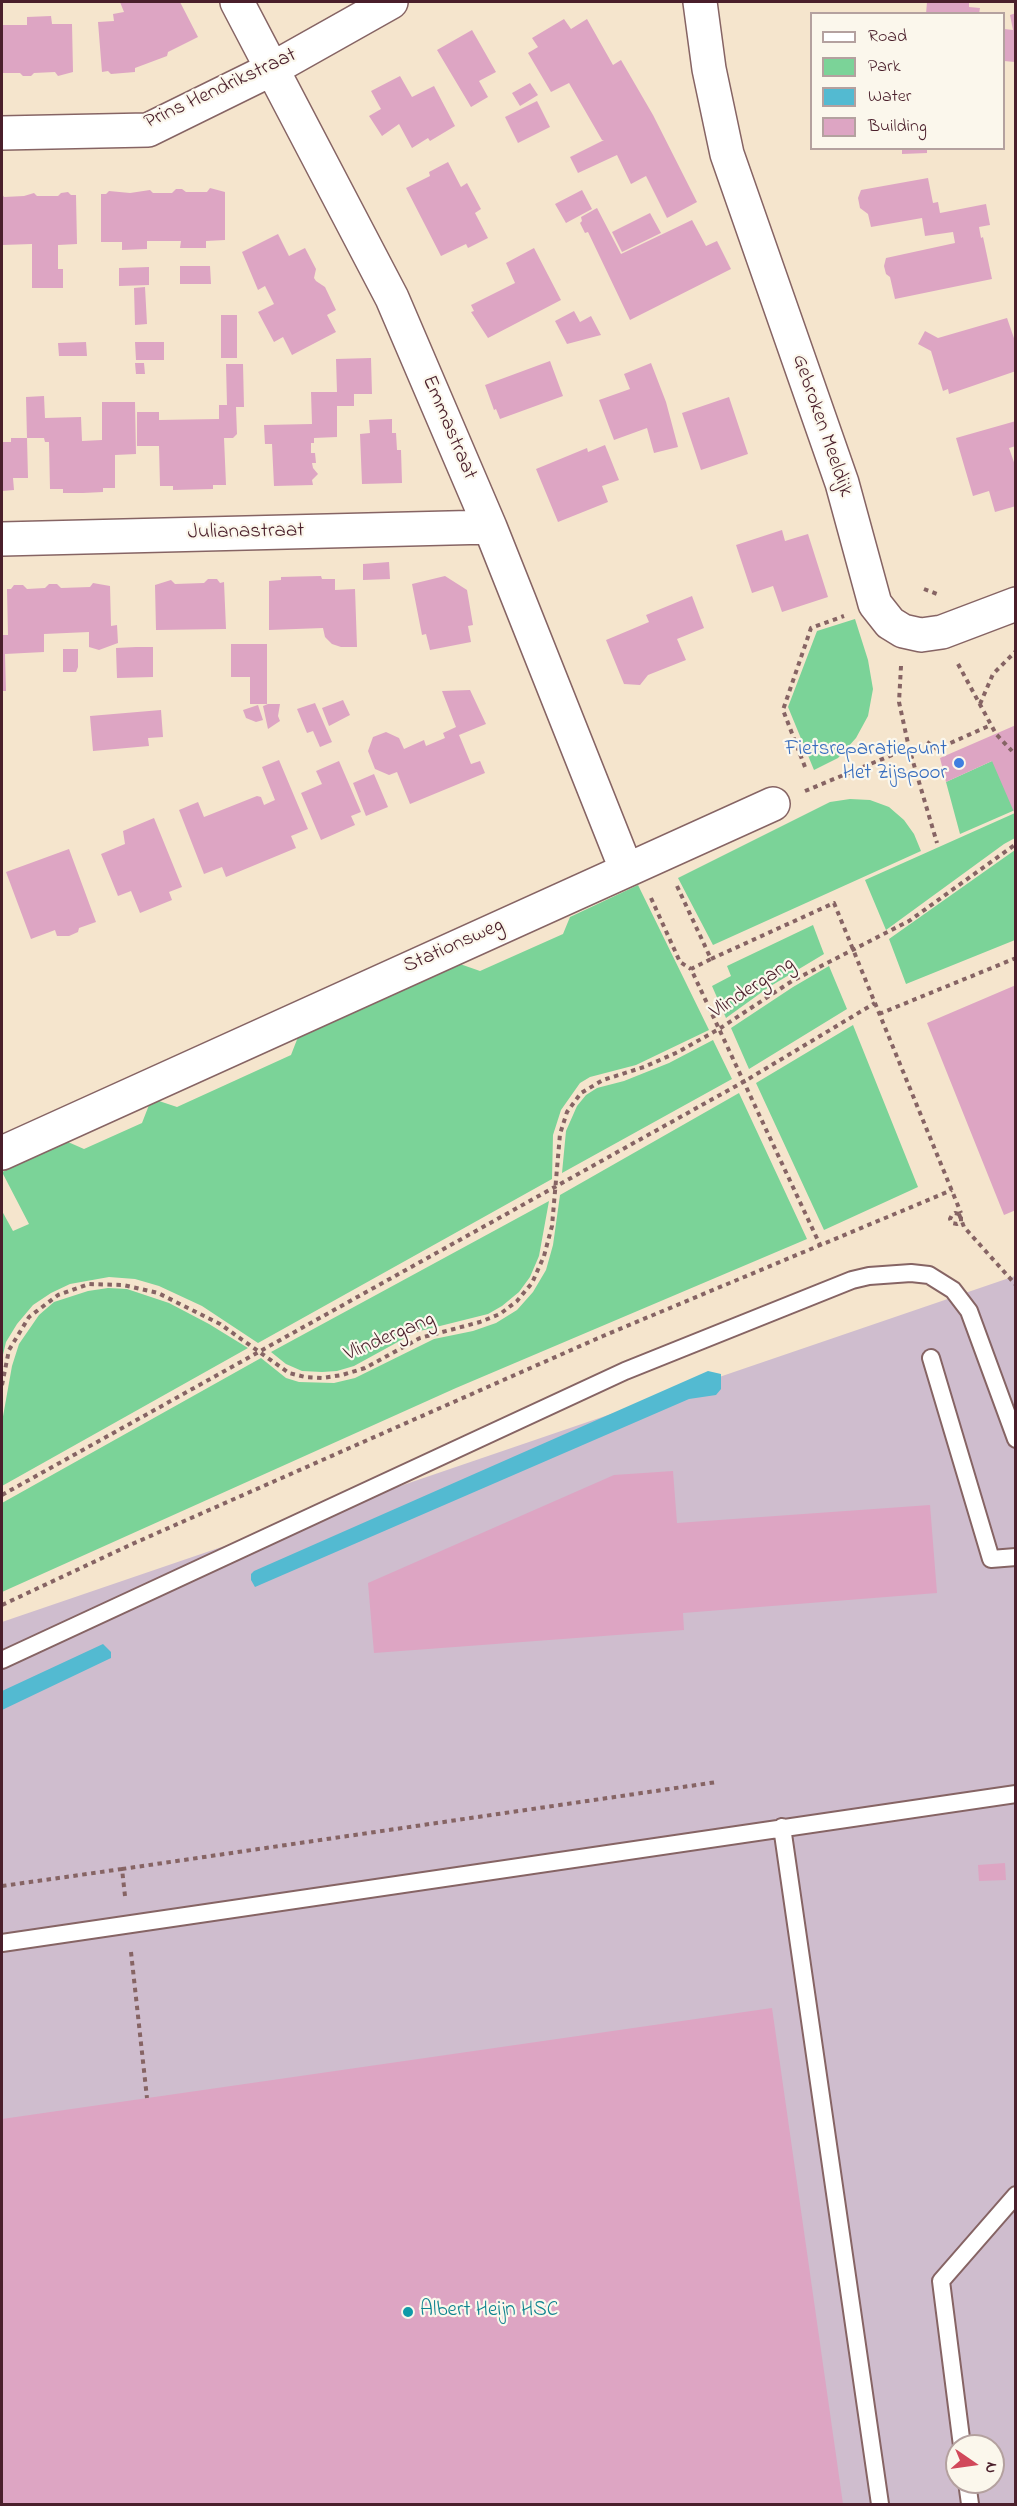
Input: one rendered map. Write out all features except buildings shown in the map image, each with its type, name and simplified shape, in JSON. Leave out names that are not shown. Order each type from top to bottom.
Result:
[{"type":"street","name":"Emmastraat","points":[[237,2],[392,298],[490,527],[626,869]]},
{"type":"street","name":"Prins Hendrikstraat","points":[[2,133],[148,130],[272,69],[391,2]]},
{"type":"street","name":"Gebroken Meeldijk","points":[[700,2],[709,69],[727,154],[842,483],[875,604],[890,623],[903,631]]},
{"type":"street","name":"Julianastraat","points":[[2,539],[490,527]]},
{"type":"street","points":[[903,631],[921,635],[942,632],[1016,604]]},
{"type":"street","name":"Stationsweg","points":[[2,1153],[773,804]]},
{"type":"lane","points":[[2,1660],[625,1371],[852,1280],[869,1276],[910,1273],[929,1275],[953,1290],[969,1311],[1016,1439]]},
{"type":"lane","points":[[931,1358],[991,1559],[1016,1557]]},
{"type":"lane","points":[[2,1943],[1016,1794]]},
{"type":"lane","points":[[782,1827],[880,2505]]},
{"type":"lane","points":[[960,2434],[941,2281],[1016,2195]]},
{"type":"path","points":[[805,767],[783,710],[811,628],[850,614]]},
{"type":"path","points":[[903,631],[899,702],[909,748],[937,843]]},
{"type":"path","points":[[980,705],[993,674],[1016,651]]},
{"type":"path","points":[[962,673],[996,734],[1012,751]]},
{"type":"path","points":[[927,742],[937,749],[991,725]]},
{"type":"path","points":[[773,804],[909,748]]},
{"type":"path","name":"Vlindergang","points":[[2,1385],[9,1350],[29,1317],[58,1295],[89,1284],[123,1285],[158,1293],[220,1324],[289,1373],[322,1378],[365,1368],[420,1338],[480,1322],[500,1314],[517,1301],[532,1283],[544,1256],[552,1226],[560,1134],[567,1112],[581,1093],[592,1084],[644,1067],[719,1029],[792,981],[909,921],[1016,843]]},
{"type":"path","points":[[682,896],[711,959]]},
{"type":"path","points":[[691,969],[834,903],[956,1199],[962,1218],[961,1222],[952,1222],[950,1219],[955,1213],[959,1214],[964,1227],[1016,1285]]},
{"type":"path","points":[[655,906],[680,962],[691,969],[821,1246]]},
{"type":"path","points":[[879,1014],[1016,958]]},
{"type":"path","points":[[2,1495],[745,1081],[875,1003]]},
{"type":"path","points":[[2,1605],[374,1436],[592,1341],[952,1190]]},
{"type":"path","points":[[2,1886],[122,1869]]},
{"type":"shaded area","points":[[1015,1276],[1015,2504],[2,2504],[2,1622]]},
{"type":"green space","points":[[855,619],[868,660],[873,689],[868,716],[856,738],[838,758],[814,770],[788,707],[817,631]]},
{"type":"green space","points":[[997,752],[1015,810],[960,834],[946,782],[992,761]]},
{"type":"green space","points":[[850,799],[870,800],[889,807],[904,820],[914,834],[921,851],[713,945],[678,878],[830,802]]},
{"type":"green space","points":[[1015,813],[1015,838],[886,930],[865,880]]},
{"type":"green space","points":[[1015,850],[1015,940],[906,984],[889,939]]},
{"type":"green space","points":[[638,885],[709,1030],[636,1065],[590,1077],[580,1083],[561,1110],[553,1135],[552,1179],[258,1343],[202,1306],[159,1286],[135,1279],[109,1277],[70,1284],[33,1305],[6,1342],[2,1359],[2,1211],[13,1231],[29,1224],[2,1172],[68,1142],[84,1149],[142,1123],[149,1105],[159,1101],[177,1107],[291,1055],[298,1037],[460,964],[480,971],[563,934],[570,917]]},
{"type":"green space","points":[[813,925],[824,954],[769,987],[726,1018],[712,986],[731,976],[727,966]]},
{"type":"green space","points":[[829,966],[847,1009],[749,1069],[731,1028]]},
{"type":"green space","points":[[853,1025],[918,1187],[824,1230],[756,1083]]},
{"type":"green space","points":[[713,1040],[732,1079],[562,1173],[566,1131],[577,1106],[586,1095],[597,1088],[624,1081],[669,1063]]},
{"type":"green space","points":[[739,1093],[807,1239],[456,1388],[2,1592],[2,1503],[261,1358],[286,1378],[299,1382],[334,1383],[355,1378],[434,1339],[473,1331],[496,1323],[517,1310],[533,1292],[546,1270],[553,1245],[560,1195]]},
{"type":"green space","points":[[549,1201],[539,1256],[530,1277],[519,1292],[488,1314],[416,1332],[354,1366],[337,1371],[302,1371],[286,1364],[271,1352]]},
{"type":"green space","points":[[108,1288],[127,1289],[169,1303],[248,1348],[2,1486],[2,1422],[12,1366],[19,1344],[39,1315],[54,1302],[88,1291]]},
{"type":"water","points":[[708,1371],[721,1374],[721,1389],[716,1395],[689,1399],[255,1587],[251,1580],[251,1574],[254,1571]]},
{"type":"water","points":[[103,1644],[111,1652],[111,1658],[2,1710],[2,1691]]},
{"type":"place","name":"Fietsreparatiepunt Het Zijspoor","points":[[959,763]]},
{"type":"place","name":"Albert Heijn HSC","points":[[408,2312]]}]
